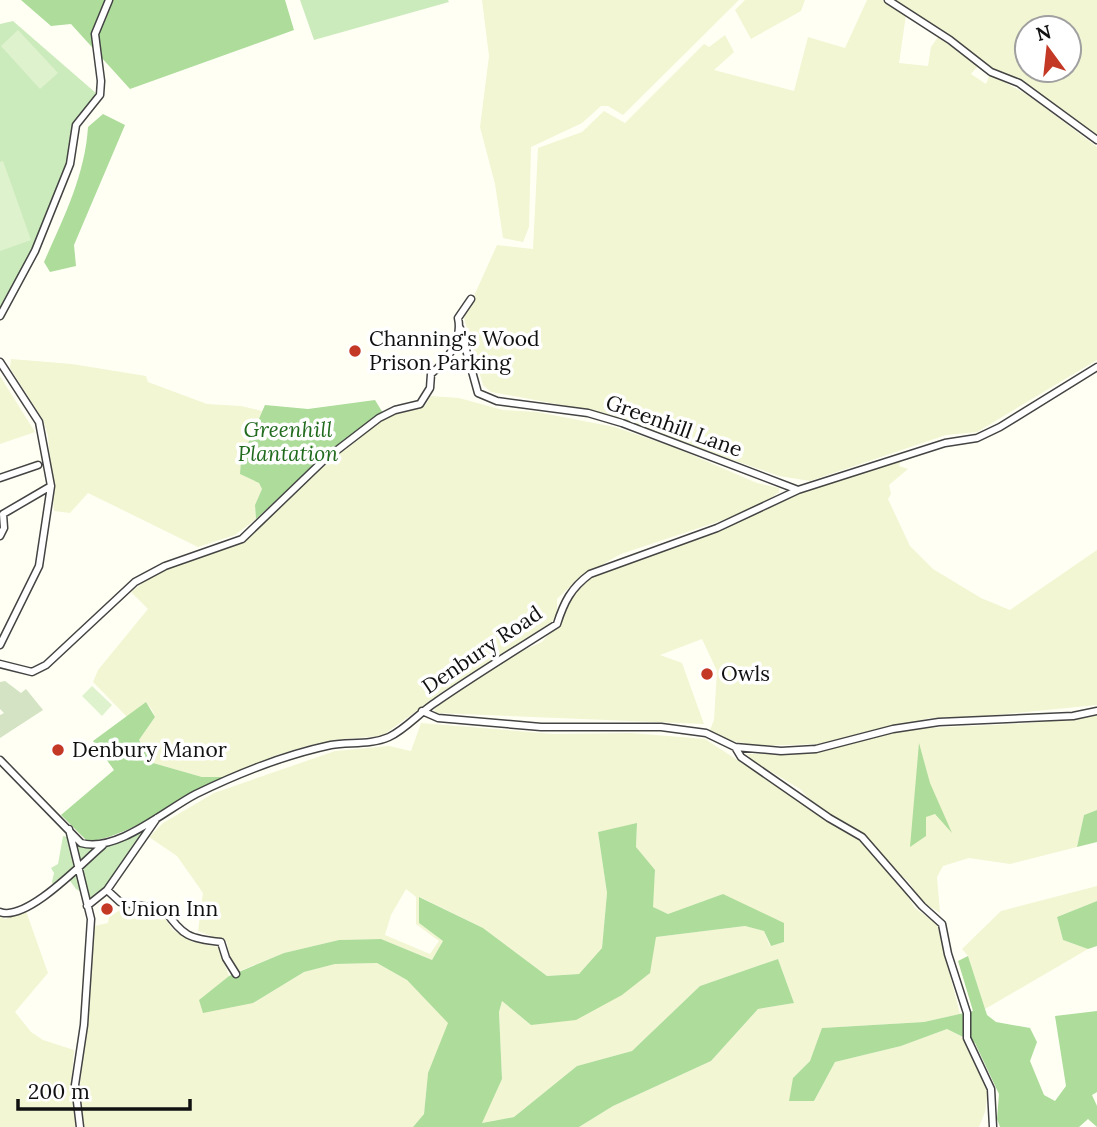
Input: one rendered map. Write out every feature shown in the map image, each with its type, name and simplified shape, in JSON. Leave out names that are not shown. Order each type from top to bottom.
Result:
[{"type":"street","points":[[0,316],[35,251],[71,164],[75,125],[100,96],[102,81],[94,34],[109,0]]},
{"type":"street","points":[[888,0],[950,40],[991,72],[1019,83],[1097,140]]},
{"type":"street","name":"Greenhill Lane","points":[[471,299],[457,318],[478,393],[497,401],[587,413],[622,423],[799,490]]},
{"type":"street","points":[[0,664],[32,672],[47,666],[135,582],[165,566],[242,539],[323,460],[379,418],[395,410],[420,404],[430,388],[431,373],[447,361],[460,328]]},
{"type":"street","points":[[0,362],[40,422],[51,486],[39,566],[0,645]]},
{"type":"street","name":"Denbury Road","points":[[0,912],[6,914],[30,907],[105,843],[157,818],[193,796],[274,760],[333,745],[386,738],[422,711],[557,624],[565,599],[576,584],[590,574],[717,528],[799,490],[945,443],[977,438],[1000,427],[1097,367]]},
{"type":"street","points":[[0,478],[38,465]]},
{"type":"street","points":[[0,536],[4,528],[2,513],[51,486]]},
{"type":"street","points":[[422,711],[438,718],[541,727],[661,727],[699,732],[735,747],[781,751],[816,749],[918,724],[1073,716],[1097,711]]},
{"type":"street","points":[[735,747],[741,757],[829,818],[862,837],[883,864],[942,924],[948,954],[967,1013],[967,1038],[991,1089],[993,1127]]},
{"type":"street","points":[[0,760],[82,843],[92,846],[105,843]]},
{"type":"street","points":[[88,906],[107,890],[157,818]]},
{"type":"street","points":[[69,829],[76,868],[91,919],[84,1025],[75,1085],[80,1127]]},
{"type":"street","points":[[107,890],[120,902],[165,910],[178,931],[196,939],[221,942],[226,958],[236,974]]},
{"type":"green space","points":[[21,0],[285,0],[294,30],[130,89],[71,24],[51,26]]},
{"type":"green space","points":[[300,0],[448,0],[449,2],[314,40]]},
{"type":"green space","points":[[482,0],[739,0],[623,115],[608,106],[601,106],[582,123],[531,147],[529,227],[523,242],[503,238],[495,184],[480,127],[489,56]]},
{"type":"green space","points":[[745,0],[805,0],[801,11],[751,39],[735,10]]},
{"type":"green space","points":[[867,0],[882,0],[906,15],[899,63],[928,66],[931,47],[938,37],[978,66],[971,74],[986,84],[990,74],[1031,97],[1097,147],[1097,360],[977,432],[946,435],[810,481],[779,476],[589,410],[491,392],[483,385],[464,318],[497,245],[533,249],[538,148],[582,132],[604,111],[625,123],[704,44],[709,47],[725,35],[734,52],[714,70],[794,91],[808,37],[845,48]]},
{"type":"green space","points":[[893,0],[1097,0],[1097,138],[1024,84],[1083,84],[1083,14],[1013,14],[1013,79],[991,69]]},
{"type":"green space","points":[[13,21],[97,94],[73,124],[67,164],[31,250],[0,309],[0,24]]},
{"type":"green space","points":[[18,30],[58,73],[40,89],[1,46]]},
{"type":"green space","points":[[103,114],[125,125],[74,245],[76,266],[50,272],[44,262],[78,180],[88,127]]},
{"type":"green space","points":[[3,161],[31,240],[0,251],[0,162]]},
{"type":"green space","points":[[11,359],[72,364],[146,376],[148,382],[207,404],[241,406],[262,411],[241,459],[240,474],[259,483],[262,489],[255,505],[256,519],[235,535],[198,547],[88,493],[70,513],[54,511],[48,436],[43,420],[10,368]]},
{"type":"green space","points":[[0,376],[35,432],[0,444]]},
{"type":"green space","points":[[431,396],[459,398],[503,410],[537,412],[615,427],[676,448],[757,483],[779,488],[779,492],[767,501],[729,518],[621,554],[580,577],[557,599],[557,613],[551,624],[444,691],[382,736],[343,739],[307,746],[274,756],[229,777],[202,777],[153,763],[139,740],[155,717],[152,710],[146,702],[127,717],[93,682],[98,670],[148,609],[131,592],[150,577],[242,541],[326,460],[384,417],[425,406]]},
{"type":"green space","name":"Greenhill Plantation","points":[[375,400],[383,413],[327,453],[256,519],[255,505],[262,489],[259,483],[240,474],[241,459],[265,405],[308,409]]},
{"type":"green space","points":[[901,461],[899,466],[908,469],[889,485],[891,494],[888,499],[910,546],[933,569],[981,598],[1010,610],[1097,550],[1097,705],[974,717],[930,718],[818,744],[757,746],[729,740],[710,730],[714,720],[717,671],[702,639],[660,655],[682,663],[704,724],[435,713],[434,707],[513,655],[542,642],[563,617],[566,601],[581,584],[599,572],[800,491]]},
{"type":"green space","points":[[5,681],[21,693],[26,689],[43,710],[0,738],[0,715],[4,713],[0,709],[0,682]]},
{"type":"green space","points":[[92,686],[112,705],[102,716],[82,696]]},
{"type":"green space","points":[[146,702],[155,717],[139,740],[153,763],[202,777],[229,777],[138,825],[102,839],[87,841],[61,815],[114,770],[93,741]]},
{"type":"green space","points":[[1097,715],[1097,810],[1084,815],[1077,847],[1010,864],[969,858],[943,866],[937,877],[940,913],[921,901],[909,882],[885,862],[869,839],[818,808],[800,789],[753,761],[747,754],[800,754],[909,729],[1031,723]]},
{"type":"green space","points":[[421,723],[554,734],[631,733],[705,739],[859,839],[899,882],[915,908],[937,924],[960,1014],[924,1022],[823,1028],[810,1061],[793,1078],[814,1101],[835,1062],[901,1046],[947,1029],[962,1037],[988,1092],[979,1127],[579,1127],[613,1106],[711,1061],[758,1009],[794,1003],[778,959],[700,986],[632,1051],[577,1066],[514,1117],[481,1123],[502,1079],[499,1012],[502,1001],[531,1025],[656,937],[745,926],[764,931],[770,946],[784,942],[723,894],[668,914],[652,907],[655,871],[636,847],[637,824],[598,832],[607,893],[602,948],[579,974],[547,976],[483,928],[420,897],[419,923],[443,941],[432,960],[381,939],[339,940],[284,953],[237,972],[230,961],[227,942],[198,931],[203,893],[177,856],[149,837],[163,823],[214,793],[335,751],[389,746],[411,751]],"holes":[[[406,889],[416,897],[416,924],[439,941],[430,954],[385,935],[391,915]]]},
{"type":"green space","points":[[919,743],[930,783],[952,833],[935,814],[926,817],[926,836],[910,847]]},
{"type":"green space","points":[[1097,810],[1097,842],[1077,847],[1084,815]]},
{"type":"green space","points":[[637,823],[636,847],[655,870],[653,907],[668,914],[723,894],[784,923],[784,942],[771,946],[764,931],[745,926],[656,937],[650,973],[622,995],[576,1020],[531,1025],[502,1001],[499,1012],[502,1079],[482,1123],[514,1117],[577,1066],[632,1051],[700,986],[778,959],[794,1003],[758,1009],[711,1061],[613,1106],[579,1127],[413,1127],[424,1114],[428,1073],[448,1023],[407,980],[377,963],[335,964],[304,972],[253,1003],[203,1013],[199,1000],[229,976],[284,953],[339,940],[381,939],[432,960],[443,941],[419,923],[419,897],[483,928],[547,976],[579,974],[602,948],[607,893],[598,832]]},
{"type":"green space","points":[[150,825],[106,886],[92,898],[76,889],[65,874],[53,885],[54,873],[51,868],[58,864],[63,836],[73,838],[81,847],[100,846]]},
{"type":"green space","points":[[1097,886],[1097,901],[1057,917],[1063,940],[1088,949],[985,1009],[968,956],[962,949],[1001,911]]},
{"type":"green space","points":[[1097,901],[1097,946],[1088,949],[1063,940],[1057,917]]},
{"type":"green space","points":[[128,905],[161,912],[173,930],[193,942],[218,947],[229,976],[199,1000],[253,1003],[304,972],[335,964],[377,963],[407,980],[449,1023],[428,1073],[424,1114],[413,1127],[83,1127],[80,1085],[94,926],[108,923],[109,917]]},
{"type":"green space","points":[[26,911],[48,973],[15,1012],[31,1032],[43,1040],[74,1050],[71,1086],[77,1127],[0,1127],[0,917],[5,919]]},
{"type":"green space","points":[[968,956],[987,1015],[996,1022],[1030,1028],[1037,1042],[1030,1061],[1044,1095],[1055,1101],[1066,1086],[1055,1016],[1097,1011],[1097,1092],[1092,1095],[1097,1106],[1097,1127],[1088,1119],[1079,1127],[1000,1127],[997,1119],[999,1094],[975,1043],[947,1029],[901,1046],[835,1062],[814,1101],[789,1101],[793,1078],[810,1061],[822,1028],[924,1022],[973,1011],[958,961]]},
{"type":"place","name":"Channing's Wood Prison Parking","points":[[355,351]]},
{"type":"place","name":"Owls","points":[[707,674]]},
{"type":"place","name":"Denbury Manor","points":[[58,750]]},
{"type":"place","name":"Union Inn","points":[[107,909]]}]
